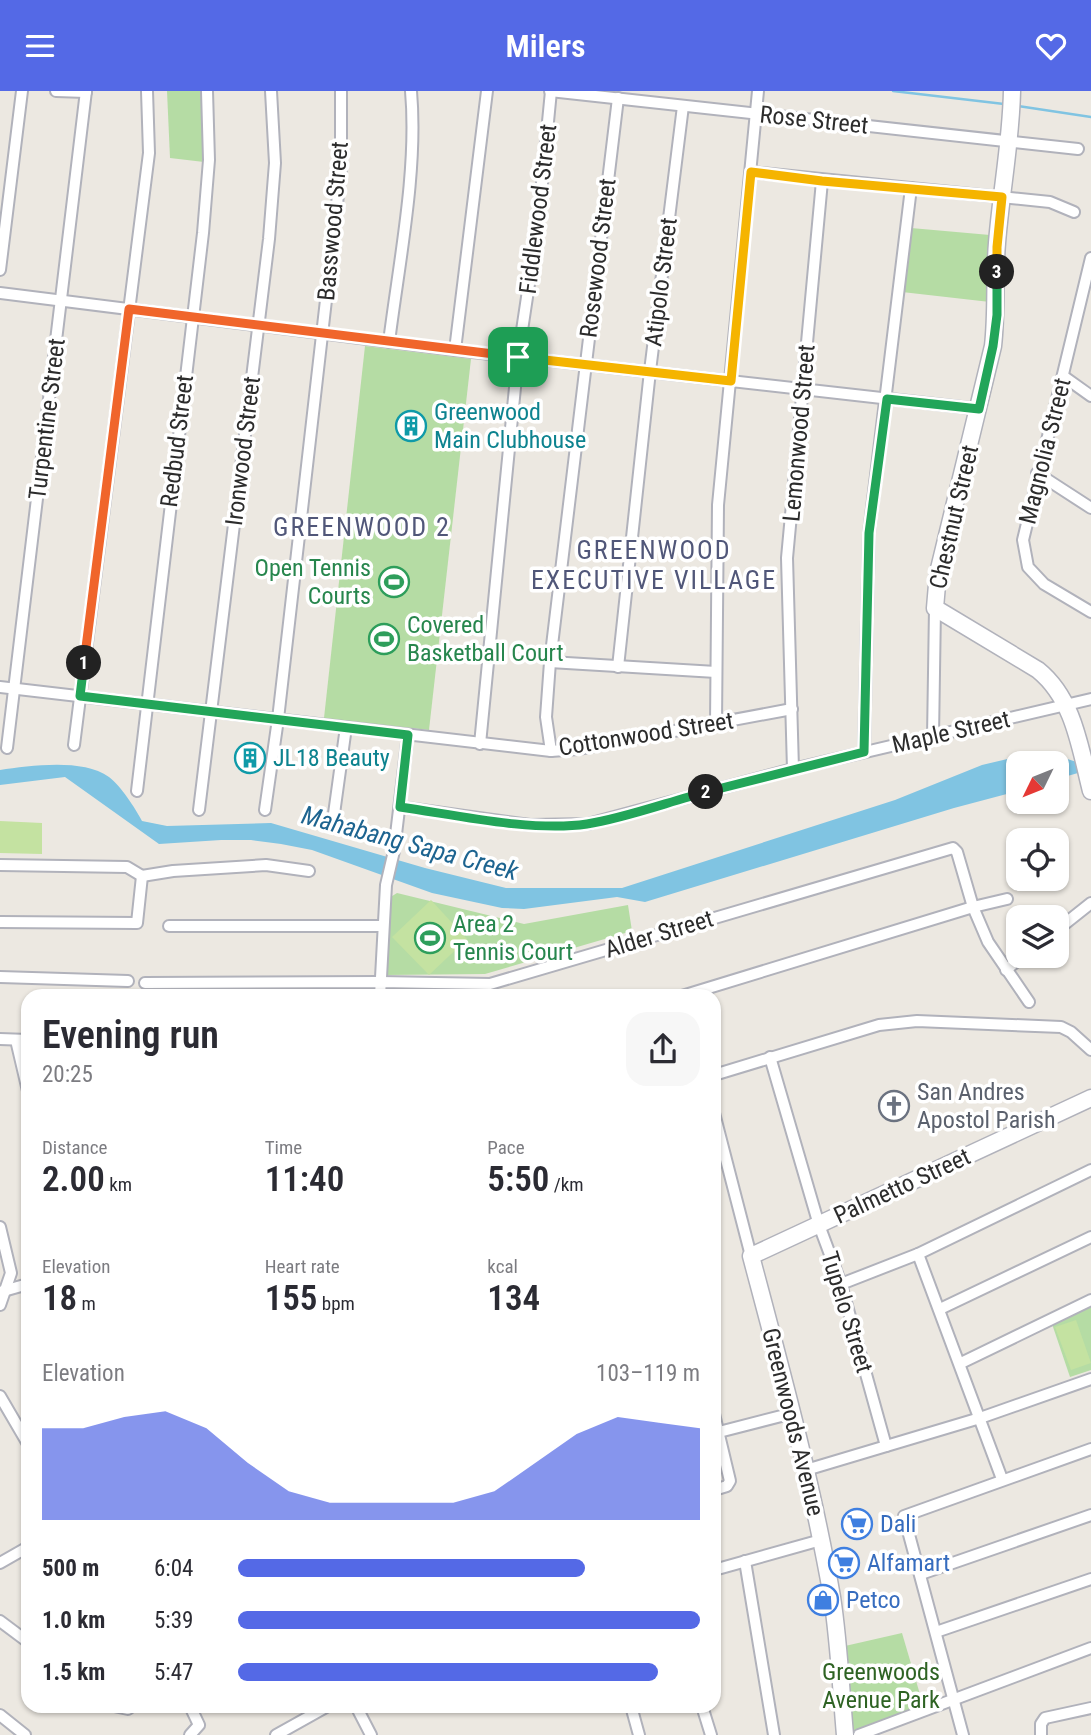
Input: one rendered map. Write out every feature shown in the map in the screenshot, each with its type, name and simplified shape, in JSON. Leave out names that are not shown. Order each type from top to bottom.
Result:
[{"type":"street","points":[[0,270],[22,91]]},
{"type":"street","points":[[56,91],[86,91]]},
{"type":"street","name":"Turpentine Street","points":[[7,748],[86,91]]},
{"type":"street","points":[[74,745],[149,153],[147,91]]},
{"type":"street","name":"Redbud Street","points":[[137,791],[203,233],[209,160],[207,91]]},
{"type":"street","name":"Ironwood Street","points":[[199,810],[269,239],[275,163],[271,91]]},
{"type":"street","name":"Basswood Street","points":[[265,810],[324,334],[341,169],[341,91]]},
{"type":"street","points":[[389,342],[410,173],[413,134],[411,91]]},
{"type":"street","points":[[454,350],[487,91]]},
{"type":"street","name":"Rose Street","points":[[551,91],[1078,149]]},
{"type":"street","name":"Fiddlewood Street","points":[[480,744],[518,357],[538,224],[551,91]]},
{"type":"street","points":[[716,723],[719,505],[758,91]]},
{"type":"street","name":"Rosewood Street","points":[[551,751],[546,717],[550,661],[618,98]]},
{"type":"street","name":"Chestnut Street","points":[[933,737],[938,573],[993,346],[997,315],[997,247],[1012,101]]},
{"type":"street","name":"Atipolo Street","points":[[618,667],[650,371],[683,106]]},
{"type":"street","points":[[751,172],[1050,202],[1074,212]]},
{"type":"street","name":"Lemonwood Street","points":[[793,769],[787,558],[822,181]]},
{"type":"street","points":[[864,752],[869,533],[911,188]]},
{"type":"street","name":"Magnolia Street","points":[[1091,258],[1023,540],[1028,567],[1044,584],[1091,612]]},
{"type":"street","points":[[0,293],[454,350],[979,409]]},
{"type":"street","points":[[1079,305],[1091,313]]},
{"type":"street","points":[[1063,376],[1091,395]]},
{"type":"street","points":[[1037,473],[1091,508]]},
{"type":"street","points":[[935,608],[1053,681],[1067,704],[1091,791]]},
{"type":"street","points":[[550,661],[716,672]]},
{"type":"street","name":"Cottonwood Street","points":[[0,687],[551,751],[578,749],[792,709]]},
{"type":"street","name":"Maple Street","points":[[400,807],[530,825],[588,824],[793,769],[1091,699]]},
{"type":"street","points":[[333,821],[346,727]]},
{"type":"street","points":[[380,989],[386,885],[394,851],[408,735]]},
{"type":"street","name":"Alder Street","points":[[145,983],[380,982],[490,985],[953,848],[957,852],[973,907],[988,943],[1029,1002]]},
{"type":"street","points":[[0,865],[127,867],[142,876],[173,871],[266,865],[309,871]]},
{"type":"street","points":[[0,922],[137,923],[142,876]]},
{"type":"street","points":[[705,989],[1007,899]]},
{"type":"street","points":[[1069,920],[1091,903]]},
{"type":"street","points":[[169,926],[383,926]]},
{"type":"street","points":[[0,977],[128,981]]},
{"type":"street","points":[[721,1073],[879,1025],[917,1021],[1061,1027],[1091,1050]]},
{"type":"street","points":[[0,1039],[21,1039]]},
{"type":"street","points":[[16,1039],[21,1061]]},
{"type":"street","name":"Tupelo Street","points":[[770,1057],[819,1225],[841,1284],[886,1446]]},
{"type":"street","name":"Palmetto Street","points":[[751,1256],[1091,1098]]},
{"type":"street","name":"Greenwoods Avenue","points":[[721,1141],[807,1470],[832,1600],[845,1735]]},
{"type":"street","points":[[841,1284],[918,1254],[1091,1170]]},
{"type":"street","points":[[0,1227],[11,1273],[2,1291],[0,1305]]},
{"type":"street","points":[[940,1309],[1091,1237]]},
{"type":"street","points":[[918,1254],[961,1363],[1002,1479]]},
{"type":"street","points":[[2,1291],[21,1287]]},
{"type":"street","points":[[961,1363],[1091,1300]]},
{"type":"street","points":[[807,1470],[980,1418],[1091,1379]]},
{"type":"street","points":[[0,1396],[21,1432]]},
{"type":"street","points":[[721,1431],[793,1413]]},
{"type":"street","points":[[721,1440],[730,1481],[727,1486],[721,1488]]},
{"type":"street","points":[[963,1735],[904,1517],[1002,1479],[1091,1449]]},
{"type":"street","points":[[920,1574],[1091,1515]]},
{"type":"street","points":[[721,1568],[821,1540]]},
{"type":"street","points":[[0,1563],[21,1551]]},
{"type":"street","points":[[745,1561],[774,1735]]},
{"type":"street","points":[[936,1632],[1091,1579]]},
{"type":"street","points":[[0,1621],[21,1637]]},
{"type":"street","points":[[859,1735],[1091,1648]]},
{"type":"street","points":[[1041,1735],[1041,1724],[1045,1718],[1091,1708]]},
{"type":"street","points":[[190,1735],[199,1725],[193,1713]]},
{"type":"street","points":[[276,1735],[315,1713]]},
{"type":"street","points":[[360,1713],[371,1735]]},
{"type":"street","points":[[633,1713],[639,1735]]},
{"type":"street","points":[[704,1713],[711,1735]]},
{"type":"street","points":[[0,1715],[25,1735]]},
{"type":"green space","points":[[167,91],[202,91],[204,162],[170,158]]},
{"type":"green space","points":[[911,228],[990,235],[990,302],[902,292]]},
{"type":"green space","points":[[365,346],[471,359],[429,730],[324,718]]},
{"type":"green space","points":[[0,821],[42,823],[42,854],[0,853]]},
{"type":"green space","points":[[397,893],[524,924],[628,905],[632,931],[485,974],[385,975],[389,898]]},
{"type":"green space","name":"Area 2 Tennis Court","points":[[431,900],[467,939],[429,975],[392,937]]},
{"type":"green space","points":[[1091,1302],[1091,1370],[1070,1377],[1051,1321]]},
{"type":"green space","points":[[1076,1320],[1091,1363],[1071,1370],[1055,1327]]},
{"type":"green space","name":"Greenwoods Avenue Park","points":[[902,1633],[924,1708],[850,1732],[845,1646]]},
{"type":"water","points":[[1006,759],[1006,794],[645,902],[617,897],[524,909],[502,908],[432,893],[312,850],[281,844],[221,840],[159,844],[65,777],[0,785],[0,770],[56,765],[85,767],[109,777],[127,797],[142,821],[167,826],[271,823],[425,868],[506,888],[622,888],[895,800],[982,765]]},
{"type":"water","points":[[1069,760],[1080,763],[1085,771],[1069,776]]},
{"type":"waterway","points":[[893,91],[1004,104]]},
{"type":"waterway","points":[[1018,106],[1091,117]]},
{"type":"place","name":"Greenwood Main Clubhouse","points":[[411,426]]},
{"type":"place","name":"Open Tennis Courts","points":[[394,582]]},
{"type":"place","name":"Covered Basketball Court","points":[[384,639]]},
{"type":"place","name":"JL18 Beauty","points":[[250,758]]},
{"type":"place","name":"Area 2 Tennis Court","points":[[430,938]]},
{"type":"place","name":"San Andres Apostol Parish","points":[[894,1106]]},
{"type":"place","name":"Dali","points":[[857,1524]]},
{"type":"place","name":"Alfamart","points":[[844,1563]]},
{"type":"place","name":"Petco","points":[[823,1600]]},
{"type":"district","name":"GREENWOOD 2","points":[[362,527]]},
{"type":"district","name":"GREENWOOD EXECUTIVE VILLAGE","points":[[654,564]]},
{"type":"route","points":[[751,172],[1002,197],[997,247],[997,315],[979,409],[887,399],[867,563],[864,752],[588,824],[530,825],[400,807],[408,735],[80,696],[129,309],[518,357],[731,381],[751,172]]},
{"type":"water label","name":"Mahabang Sapa Creek","points":[[410,843]]}]
